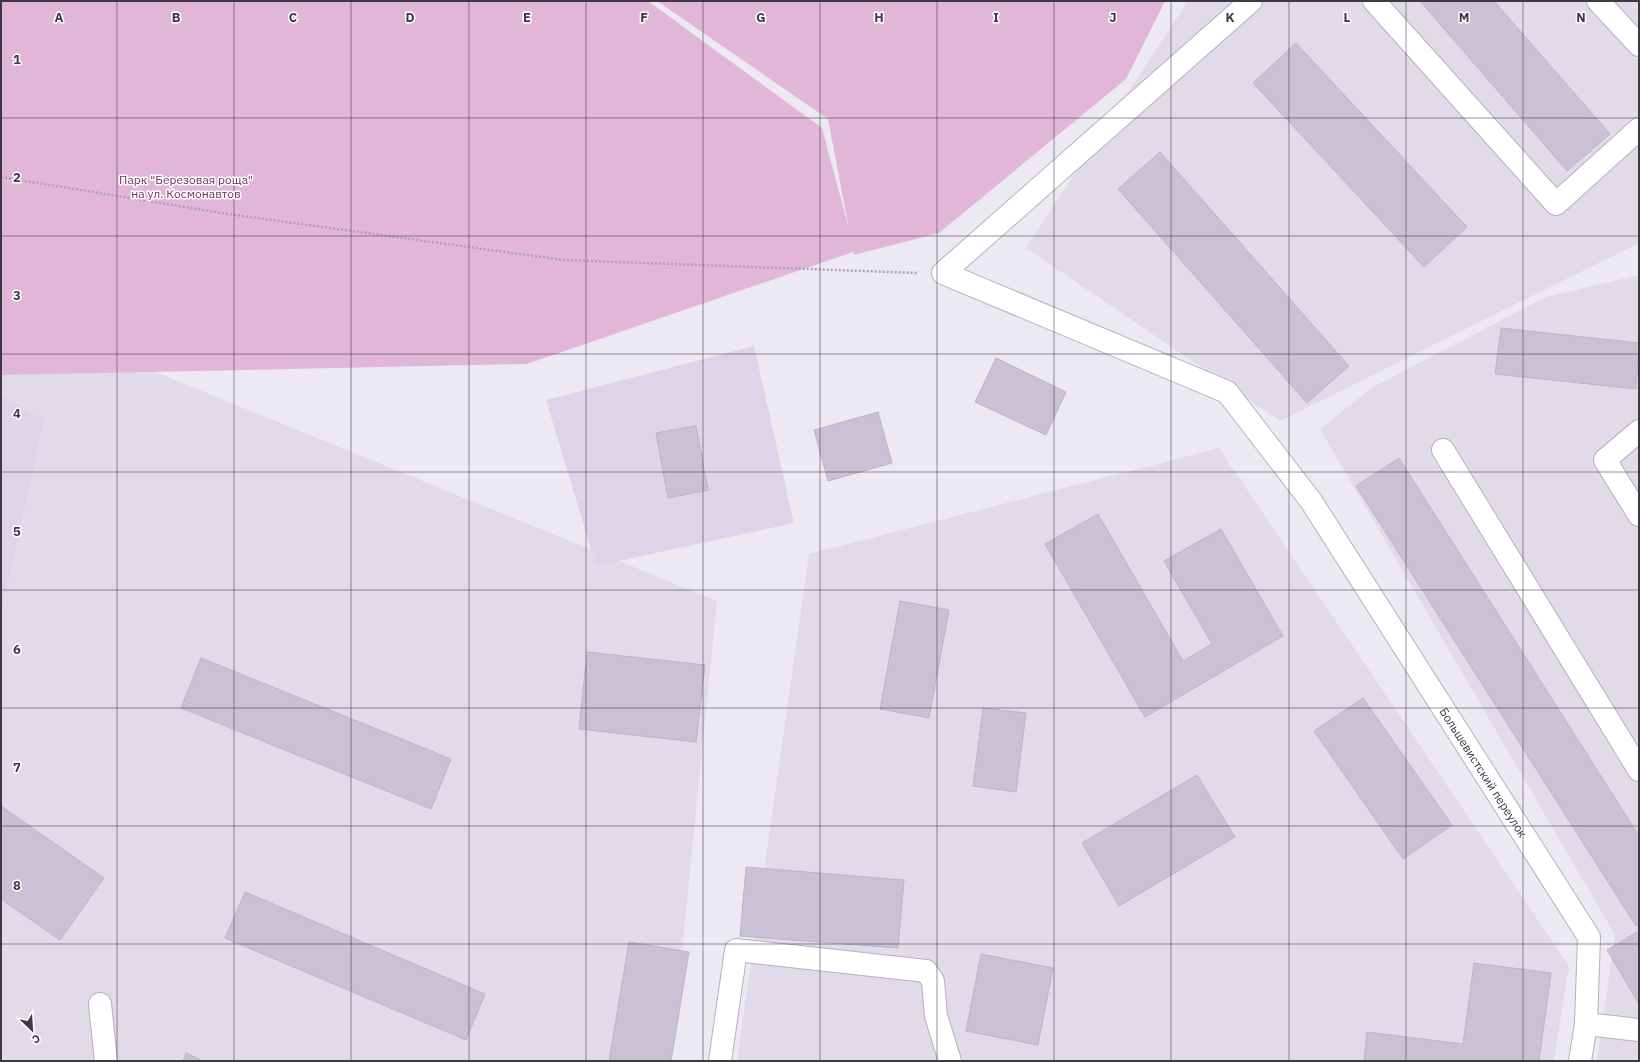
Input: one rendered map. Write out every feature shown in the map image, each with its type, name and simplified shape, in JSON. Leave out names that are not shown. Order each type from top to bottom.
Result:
[{"type":"street","points":[[944,274],[1251,1]]},
{"type":"street","points":[[1374,1],[1556,204],[1639,129]]},
{"type":"street","points":[[1598,1],[1639,45]]},
{"type":"street","name":"Большевистский переулок","points":[[944,274],[1228,392],[1311,501],[1589,937],[1586,1024],[1580,1061]]},
{"type":"street","points":[[1639,431],[1605,460],[1639,515]]},
{"type":"street","points":[[1443,450],[1639,770]]},
{"type":"street","points":[[720,1061],[736,950],[926,971],[933,981],[936,1016],[950,1061]]},
{"type":"street","points":[[100,1004],[106,1061]]},
{"type":"street","points":[[1586,1024],[1639,1030]]},
{"type":"path","points":[[1,177],[228,214],[563,260],[944,274]]},
{"type":"shaded area","points":[[1188,1],[1639,1],[1639,243],[1280,421],[1026,248]]},
{"type":"shaded area","points":[[1639,275],[1639,1061],[1597,1061],[1615,935],[1320,429],[1373,387],[1546,297]]},
{"type":"shaded area","points":[[1,309],[717,601],[671,1061],[1,1061]]},
{"type":"shaded area","points":[[754,346],[794,523],[596,566],[546,400]]},
{"type":"shaded area","points":[[1,396],[44,420],[4,602],[1,609]]},
{"type":"shaded area","points":[[1219,448],[1569,966],[1554,1061],[737,1061],[809,554]]},
{"type":"green space","name":"Парк \"Березовая роща\" на ул. Космонавтов","points":[[1,1],[648,1],[822,128],[849,229],[828,119],[657,1],[1165,1],[1126,79],[939,233],[854,255],[853,252],[527,364],[1,375]]},
{"type":"building","points":[[1420,1],[1494,1],[1610,134],[1567,171]]},
{"type":"building","points":[[1296,43],[1467,227],[1424,267],[1253,83]]},
{"type":"building","points":[[1160,152],[1349,366],[1307,403],[1118,189]]},
{"type":"building","points":[[1501,328],[1639,343],[1636,389],[1495,374]]},
{"type":"building","points":[[996,358],[1066,392],[1046,435],[975,402]]},
{"type":"building","points":[[878,412],[892,463],[828,481],[814,430]]},
{"type":"building","points":[[696,426],[708,490],[668,498],[656,433]]},
{"type":"building","points":[[1399,458],[1639,836],[1639,924],[1636,926],[1356,486]]},
{"type":"building","points":[[1098,514],[1183,661],[1212,644],[1164,561],[1221,529],[1283,636],[1145,717],[1045,544]]},
{"type":"building","points":[[900,601],[949,610],[929,718],[880,709]]},
{"type":"building","points":[[587,652],[705,665],[696,742],[579,729]]},
{"type":"building","points":[[201,658],[451,759],[431,809],[181,708]]},
{"type":"building","points":[[1363,698],[1452,825],[1403,859],[1314,731]]},
{"type":"building","points":[[983,708],[1026,713],[1016,792],[973,786]]},
{"type":"building","points":[[1197,775],[1235,837],[1119,906],[1082,843]]},
{"type":"building","points":[[1,806],[104,878],[60,940],[1,899]]},
{"type":"building","points":[[746,867],[904,880],[898,948],[740,936]]},
{"type":"building","points":[[245,892],[485,994],[466,1040],[225,938]]},
{"type":"building","points":[[1639,931],[1639,1004],[1607,950]]},
{"type":"building","points":[[629,942],[689,952],[671,1061],[609,1061]]},
{"type":"building","points":[[981,954],[1053,968],[1038,1045],[966,1031]]},
{"type":"building","points":[[1474,963],[1551,973],[1539,1061],[1364,1061],[1367,1032],[1463,1044]]},
{"type":"building","points":[[186,1053],[203,1061],[183,1061]]}]
